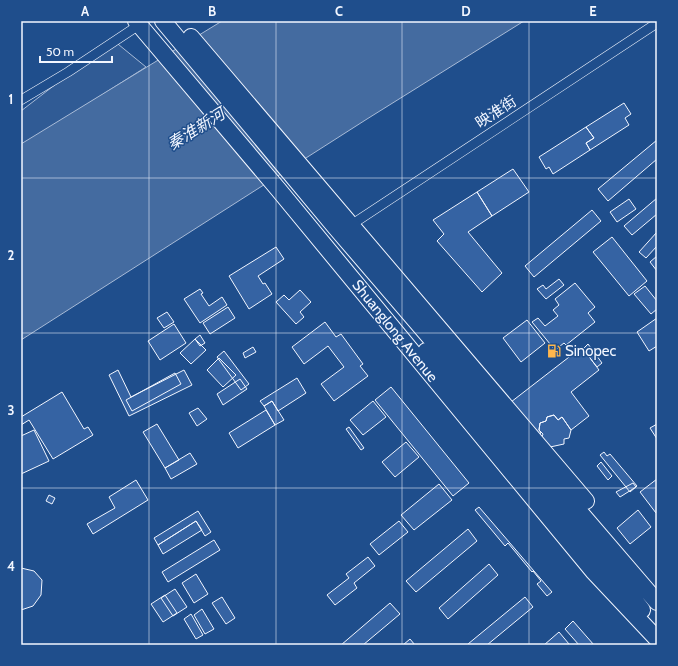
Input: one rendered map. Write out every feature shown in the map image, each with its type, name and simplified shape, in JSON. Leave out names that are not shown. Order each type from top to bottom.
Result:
[{"type":"highway","points":[[163,21],[338,229],[657,602]]},
{"type":"highway","points":[[177,21],[304,170],[338,229],[605,562],[657,630]]},
{"type":"highway","points":[[142,25],[338,229],[624,547],[657,592]]},
{"type":"highway","name":"Shuanglong Avenue","points":[[142,25],[593,571],[657,639]]},
{"type":"street","name":"映淮街","points":[[338,229],[657,23]]},
{"type":"street","points":[[24,96],[68,72],[142,25]]},
{"type":"shaded area","points":[[113,40],[146,67],[21,146],[21,111]]},
{"type":"water","name":"秦淮新河","points":[[222,21],[524,21],[367,119],[21,340],[21,144]]},
{"type":"building","points":[[624,103],[631,114],[625,118],[629,125],[590,150],[586,143],[594,138],[586,127]]},
{"type":"building","points":[[586,127],[594,138],[586,143],[590,150],[553,174],[549,167],[546,169],[539,157]]},
{"type":"building","points":[[657,140],[657,159],[608,201],[598,189]]},
{"type":"building","points":[[513,169],[529,192],[492,216],[477,192]]},
{"type":"building","points":[[477,192],[492,216],[468,232],[502,273],[482,292],[437,241],[444,234],[433,220]]},
{"type":"building","points":[[657,198],[657,214],[632,235],[624,226]]},
{"type":"building","points":[[629,199],[636,209],[617,222],[610,212]]},
{"type":"building","points":[[592,210],[601,221],[534,277],[525,266]]},
{"type":"building","points":[[657,232],[657,246],[646,258],[639,252]]},
{"type":"building","points":[[612,237],[647,281],[629,296],[593,252]]},
{"type":"building","points":[[276,247],[284,259],[258,276],[263,284],[265,283],[272,294],[249,309],[229,276]]},
{"type":"building","points":[[657,256],[657,271],[650,262]]},
{"type":"building","points":[[559,279],[564,285],[546,299],[537,289],[543,285],[546,289]]},
{"type":"building","points":[[575,283],[595,307],[588,313],[595,322],[566,345],[564,343],[555,350],[532,322],[538,318],[545,326],[558,316],[553,310],[559,305],[555,299]]},
{"type":"building","points":[[645,286],[657,301],[657,309],[651,314],[634,294]]},
{"type":"building","points":[[200,289],[203,293],[201,294],[209,306],[222,297],[227,305],[200,323],[184,299]]},
{"type":"building","points":[[300,290],[311,302],[300,312],[304,317],[296,324],[276,302],[284,295],[289,300]]},
{"type":"building","points":[[228,307],[235,318],[210,334],[203,323]]},
{"type":"building","points":[[167,312],[174,322],[164,328],[157,318]]},
{"type":"building","points":[[657,318],[657,346],[649,351],[637,332]]},
{"type":"building","points":[[527,320],[545,343],[521,362],[503,338]]},
{"type":"building","points":[[325,322],[336,337],[341,334],[363,364],[360,366],[368,376],[334,401],[321,384],[344,367],[328,346],[304,364],[292,347]]},
{"type":"building","points":[[174,324],[186,343],[160,360],[148,341]]},
{"type":"building","points":[[200,335],[205,343],[200,346],[195,339]]},
{"type":"building","points":[[195,339],[206,350],[191,364],[180,353]]},
{"type":"building","points":[[588,344],[602,363],[597,367],[583,349]]},
{"type":"building","points":[[253,347],[256,352],[245,358],[243,353]]},
{"type":"building","points":[[582,347],[599,370],[571,392],[589,416],[571,430],[562,417],[558,420],[554,415],[547,417],[546,421],[540,423],[539,430],[541,433],[537,436],[511,402]]},
{"type":"building","points":[[224,351],[249,384],[241,390],[217,357]]},
{"type":"building","points":[[219,358],[236,375],[223,387],[207,370]]},
{"type":"building","points":[[118,370],[131,397],[184,370],[192,385],[129,416],[109,375]]},
{"type":"building","points":[[175,373],[181,384],[132,411],[126,400]]},
{"type":"building","points":[[297,378],[306,393],[278,411],[272,401],[264,406],[260,401]]},
{"type":"building","points":[[240,379],[247,389],[223,405],[217,394]]},
{"type":"building","points":[[391,387],[469,483],[453,496],[375,400]]},
{"type":"building","points":[[62,392],[84,429],[88,427],[93,435],[53,459],[29,420],[21,425],[21,417]]},
{"type":"building","points":[[272,401],[284,420],[275,425],[264,406]]},
{"type":"building","points":[[373,401],[386,417],[363,435],[350,420]]},
{"type":"building","points":[[198,408],[207,419],[197,426],[189,413]]},
{"type":"building","points":[[266,410],[275,425],[238,448],[229,433]]},
{"type":"building","points":[[554,415],[558,420],[562,417],[571,430],[569,438],[564,439],[564,444],[550,447],[541,439],[543,434],[539,430],[540,423],[546,421],[547,417]]},
{"type":"building","points":[[157,424],[179,460],[165,468],[143,432]]},
{"type":"building","points":[[657,424],[657,439],[650,428]]},
{"type":"building","points":[[349,427],[364,448],[361,450],[346,429]]},
{"type":"building","points":[[34,430],[49,461],[21,474],[21,436]]},
{"type":"building","points":[[406,442],[419,457],[395,477],[382,462]]},
{"type":"building","points":[[604,452],[607,456],[610,454],[637,486],[630,492],[600,455]]},
{"type":"building","points":[[190,453],[197,464],[171,479],[165,468]]},
{"type":"building","points":[[601,462],[612,476],[608,480],[597,466]]},
{"type":"building","points":[[657,479],[657,512],[656,513],[640,492]]},
{"type":"building","points":[[136,480],[148,500],[93,534],[87,524],[115,508],[109,497]]},
{"type":"building","points":[[633,483],[636,487],[620,497],[616,492]]},
{"type":"building","points":[[439,484],[452,500],[414,530],[401,515]]},
{"type":"building","points":[[49,495],[55,498],[52,504],[46,501]]},
{"type":"building","points":[[479,507],[552,592],[547,596],[537,584],[541,581],[533,571],[532,572],[508,543],[505,546],[475,510]]},
{"type":"building","points":[[638,510],[651,527],[630,544],[617,528]]},
{"type":"building","points":[[198,511],[211,532],[205,536],[196,521],[158,545],[154,538]]},
{"type":"building","points":[[196,521],[202,530],[163,554],[158,545]]},
{"type":"building","points":[[399,521],[408,532],[379,555],[370,544]]},
{"type":"building","points":[[468,529],[477,541],[416,592],[406,581]]},
{"type":"building","points":[[214,540],[220,550],[168,582],[162,572]]},
{"type":"building","points":[[368,557],[375,566],[354,583],[357,588],[335,605],[327,595],[349,578],[346,574]]},
{"type":"building","points":[[489,564],[498,575],[448,619],[439,608]]},
{"type":"building","points":[[21,568],[34,571],[42,580],[41,595],[33,606],[21,610]]},
{"type":"building","points":[[196,574],[208,594],[194,603],[182,583]]},
{"type":"building","points":[[175,589],[187,607],[173,616],[161,598]]},
{"type":"building","points":[[165,595],[177,613],[163,622],[151,604]]},
{"type":"building","points":[[222,597],[235,618],[226,624],[212,603]]},
{"type":"building","points":[[525,597],[533,607],[487,645],[468,644]]},
{"type":"building","points":[[390,603],[400,614],[363,645],[341,645]]},
{"type":"building","points":[[202,609],[214,629],[205,634],[194,615]]},
{"type":"building","points":[[191,614],[203,635],[196,639],[184,619]]},
{"type":"building","points":[[573,621],[594,645],[579,645],[565,629]]},
{"type":"building","points":[[559,632],[569,644],[544,645]]},
{"type":"building","points":[[410,639],[415,645],[403,645]]},
{"type":"place","name":"Sinopec","points":[[554,351]]}]
